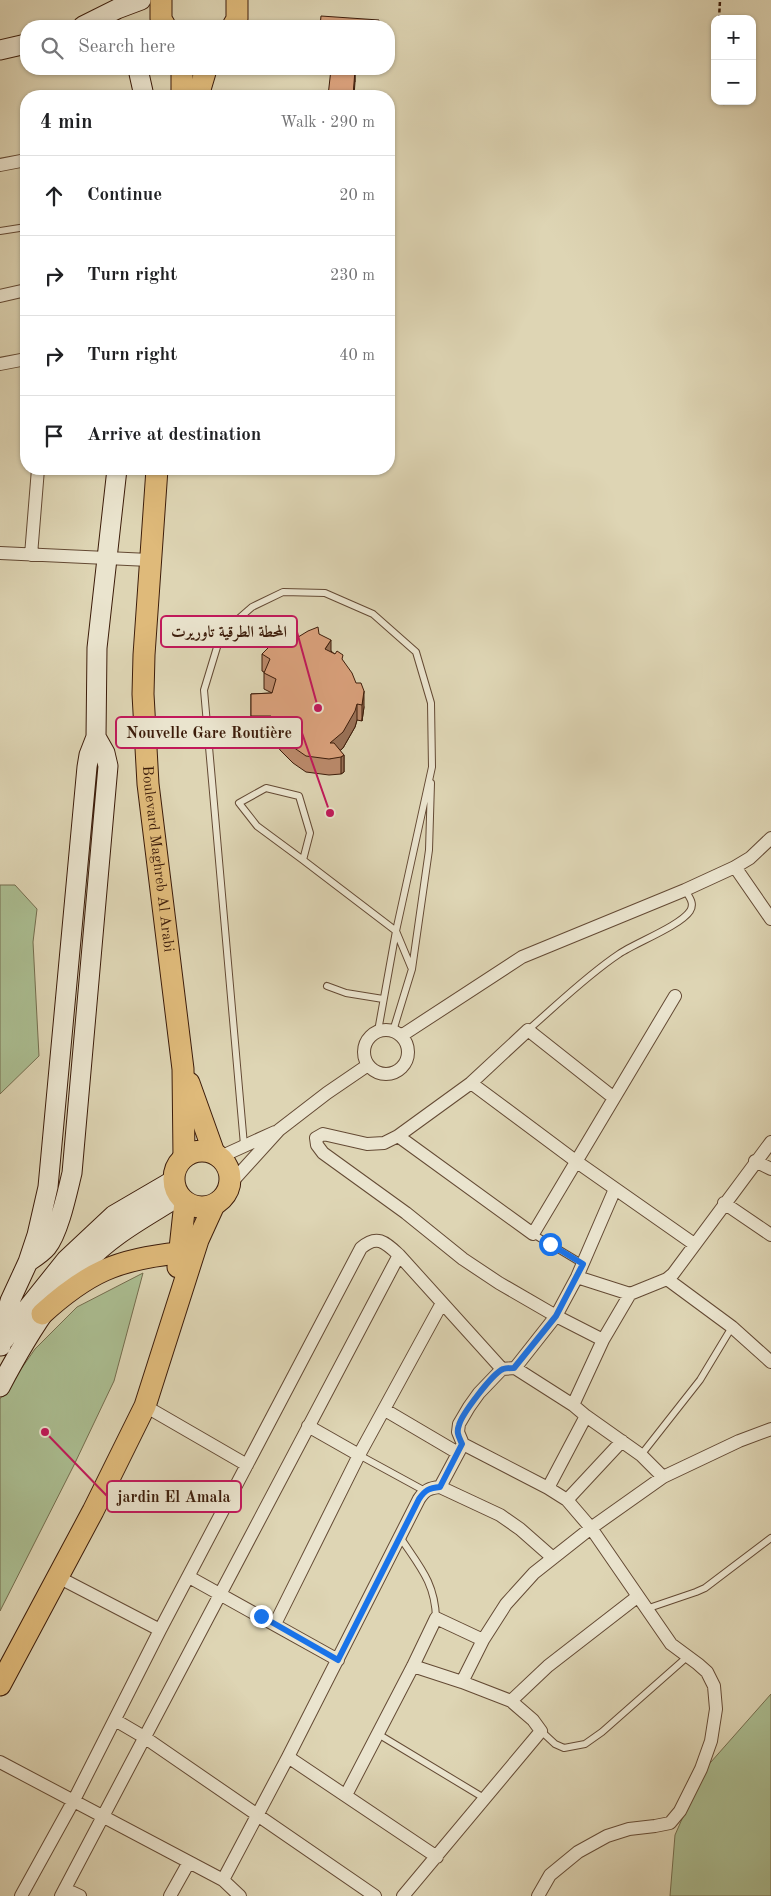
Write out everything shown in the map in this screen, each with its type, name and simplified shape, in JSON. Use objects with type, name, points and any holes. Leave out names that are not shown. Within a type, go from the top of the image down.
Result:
[{"type":"main road","points":[[161,0],[162,20]]},
{"type":"main road","points":[[236,20],[237,0]]},
{"type":"main road","points":[[182,75],[182,90]]},
{"type":"main road","points":[[200,90],[204,75]]},
{"type":"main road","name":"Boulevard Maghreb Al Arabi","points":[[156,475],[149,560],[143,684],[145,752],[183,1069],[184,1157]]},
{"type":"main road","name":"Boulevard Maghreb Al Arabi","points":[[183,1069],[217,1155]]},
{"type":"main road","points":[[0,1684],[93,1511],[145,1406],[172,1322],[198,1240],[214,1205],[225,1196],[230,1184],[230,1172],[224,1161],[217,1155],[204,1151],[194,1152],[184,1157],[175,1171],[179,1193],[179,1254],[172,1322]]},
{"type":"main road","points":[[179,1193],[199,1208],[214,1205]]},
{"type":"main road","points":[[42,1314],[64,1294],[90,1277],[111,1267],[148,1256],[179,1254]]},
{"type":"street","points":[[95,20],[141,0]]},
{"type":"street","points":[[0,50],[20,45]]},
{"type":"street","points":[[139,75],[143,90]]},
{"type":"street","points":[[0,165],[20,161]]},
{"type":"street","points":[[0,296],[20,291]]},
{"type":"street","points":[[0,364],[20,360]]},
{"type":"street","points":[[31,554],[38,475]]},
{"type":"street","points":[[0,1346],[10,1301],[28,1262],[37,1235],[48,1187],[88,755],[96,737],[97,648],[116,475]]},
{"type":"street","points":[[0,552],[149,560]]},
{"type":"street","points":[[397,1034],[407,1049],[405,1063],[400,1068],[387,1074],[380,1073],[368,1065],[364,1058],[366,1042],[371,1035],[378,1031],[397,1034],[522,957],[685,890],[750,858],[771,838]]},
{"type":"street","points":[[735,866],[771,919]]},
{"type":"street","points":[[398,1136],[533,1234],[675,996]]},
{"type":"street","points":[[603,1340],[556,1316],[499,1283],[464,1259],[406,1213],[323,1152],[317,1146],[316,1138],[323,1134],[367,1144],[384,1143],[398,1136],[471,1083],[528,1030],[614,1098]]},
{"type":"street","points":[[230,1184],[279,1130],[326,1092],[368,1065]]},
{"type":"street","points":[[471,1083],[577,1162],[694,1244]]},
{"type":"street","points":[[217,1155],[279,1130]]},
{"type":"street","points":[[573,1405],[603,1340],[630,1294],[668,1279],[771,1142]]},
{"type":"street","points":[[755,1161],[771,1169]]},
{"type":"street","points":[[440,1487],[460,1448],[459,1424],[479,1393],[508,1368],[556,1316],[577,1277],[615,1189]]},
{"type":"street","points":[[0,1346],[18,1320],[73,1253],[114,1214],[179,1193]]},
{"type":"street","points":[[0,1388],[18,1352],[42,1314],[76,1271],[117,1235],[179,1193]]},
{"type":"street","points":[[724,1203],[771,1235]]},
{"type":"street","points":[[21,1896],[74,1800],[160,1630],[361,1248],[369,1241],[380,1241],[387,1244],[442,1303],[508,1368],[573,1405],[641,1455],[663,1476]]},
{"type":"street","points":[[80,1896],[63,1892],[399,1255]]},
{"type":"street","points":[[577,1277],[630,1294]]},
{"type":"street","points":[[668,1279],[732,1327],[771,1362]]},
{"type":"street","points":[[275,1624],[359,1455],[442,1303]]},
{"type":"street","points":[[145,1406],[247,1465]]},
{"type":"street","points":[[385,1410],[460,1448],[548,1488],[566,1500],[591,1528],[670,1644],[707,1672],[714,1686],[716,1709],[711,1741],[680,1811],[670,1822],[629,1829],[607,1836],[578,1852],[550,1875],[538,1896]]},
{"type":"street","points":[[548,1488],[586,1416]]},
{"type":"street","points":[[308,1426],[359,1455]]},
{"type":"street","points":[[462,1682],[482,1640],[519,1588],[534,1573],[591,1528],[663,1476],[739,1441],[771,1430]]},
{"type":"street","points":[[566,1500],[622,1441]]},
{"type":"street","points":[[223,1880],[259,1815],[425,1491],[430,1488],[440,1487],[500,1515],[520,1529],[553,1558]]},
{"type":"street","points":[[58,1577],[160,1630]]},
{"type":"street","points":[[189,1577],[338,1660]]},
{"type":"street","points":[[511,1701],[548,1666],[637,1597]]},
{"type":"street","points":[[346,1795],[414,1666],[436,1618],[482,1640]]},
{"type":"street","points":[[402,1896],[437,1857],[541,1731],[511,1701],[414,1666]]},
{"type":"street","points":[[115,1720],[144,1737],[375,1896]]},
{"type":"street","points":[[288,1757],[437,1857]]},
{"type":"street","points":[[0,1762],[223,1880],[240,1896]]},
{"type":"street","points":[[170,1896],[189,1862]]},
{"type":"lane","points":[[0,231],[20,227]]},
{"type":"lane","points":[[244,1145],[204,690],[221,634],[252,606],[283,592],[326,593],[374,614],[416,652],[431,703],[432,767],[429,850],[412,969],[397,1034]]},
{"type":"lane","points":[[378,1031],[396,931],[432,767]]},
{"type":"lane","points":[[303,860],[310,833],[299,796],[266,788],[239,804],[257,826],[396,931],[412,969]]},
{"type":"lane","points":[[528,1030],[619,954],[668,927],[688,913],[692,908],[692,902],[685,890]]},
{"type":"lane","points":[[327,986],[346,993],[383,999]]},
{"type":"lane","points":[[533,1234],[583,1264]]},
{"type":"lane","points":[[641,1455],[700,1380],[732,1327]]},
{"type":"lane","points":[[359,1455],[425,1491]]},
{"type":"lane","points":[[400,1537],[430,1584],[436,1603],[436,1618]]},
{"type":"lane","points":[[646,1609],[705,1588],[771,1538]]},
{"type":"lane","points":[[541,1731],[555,1744],[564,1748],[574,1748],[585,1744],[602,1732],[687,1657]]},
{"type":"lane","points":[[378,1734],[484,1798]]},
{"type":"path","points":[[719,15],[720,0]]},
{"type":"green space","points":[[0,885],[15,885],[37,909],[33,942],[39,1056],[0,1094]]},
{"type":"green space","points":[[143,1273],[114,1381],[0,1611],[0,1399],[35,1349],[77,1307]]},
{"type":"green space","points":[[771,1694],[771,1896],[670,1896],[675,1835],[703,1771]]},
{"type":"building","points":[[321,16],[379,20],[321,20]]},
{"type":"building","points":[[330,75],[355,75],[353,90],[329,90]]},
{"type":"building","points":[[318,627],[319,634],[331,640],[325,649],[335,654],[337,651],[343,655],[342,659],[352,673],[356,683],[361,683],[364,691],[362,705],[357,704],[343,732],[330,743],[334,743],[344,755],[329,759],[306,756],[293,747],[280,734],[271,716],[251,716],[251,694],[272,693],[276,679],[264,673],[270,659],[262,654],[281,635],[290,642]]},
{"type":"place","name":"المحطة الطرقية تاوريرت","points":[[318,708]]},
{"type":"place","name":"Nouvelle Gare Routière","points":[[330,813]]},
{"type":"place","name":"jardin El Amala","points":[[45,1432]]},
{"type":"route","points":[[261,1616],[338,1660],[419,1499],[430,1488],[440,1487],[462,1444],[458,1437],[459,1424],[469,1407],[479,1393],[502,1369],[514,1368],[556,1316],[577,1277],[583,1264],[550,1244]]}]
